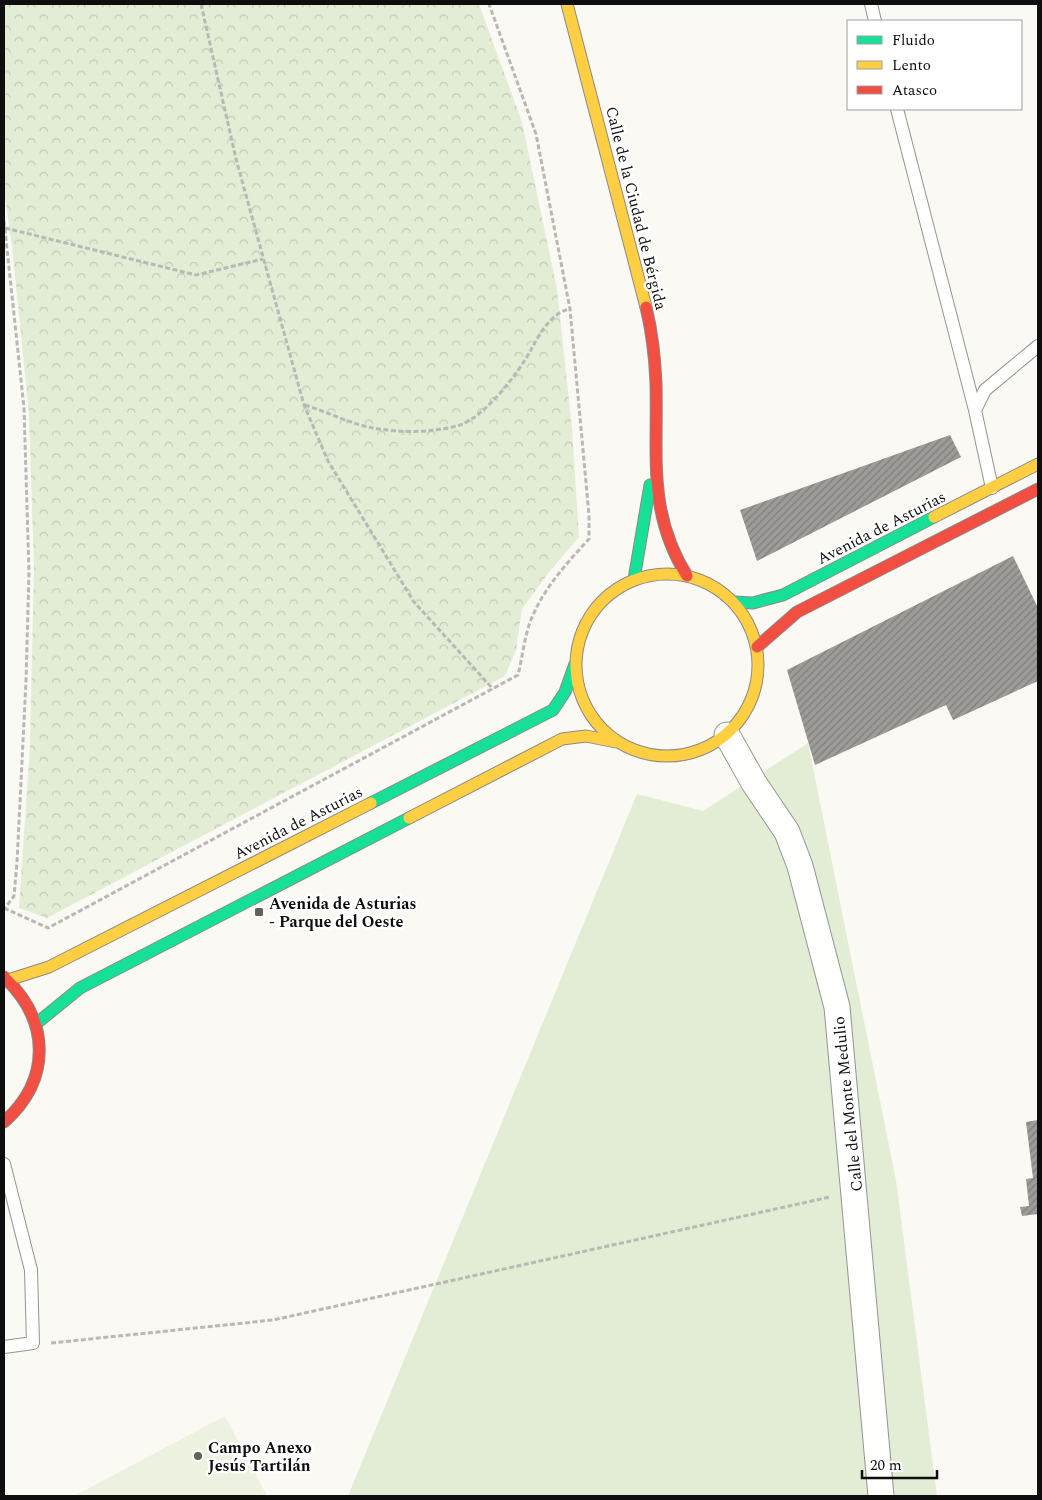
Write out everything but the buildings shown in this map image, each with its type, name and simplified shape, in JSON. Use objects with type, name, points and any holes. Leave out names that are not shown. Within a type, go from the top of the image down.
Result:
[{"type":"main road","name":"Calle de la Ciudad de Bérgida","points":[[567,4],[644,292],[656,380],[657,492],[667,540],[674,559],[687,576]]},
{"type":"main road","name":"Calle de la Ciudad de Bérgida","points":[[634,579],[656,454]]},
{"type":"main road","name":"Avenida de Asturias","points":[[734,602],[753,603],[783,595],[1038,464]]},
{"type":"main road","points":[[757,648],[797,612],[1038,490]]},
{"type":"main road","points":[[37,1023],[80,988],[562,739],[586,736],[616,742],[643,754],[672,757],[701,751],[727,736],[747,710],[758,680],[757,648],[748,623],[734,602],[712,585],[687,576],[660,574],[634,579],[614,590],[598,604],[590,616],[578,642],[575,664],[578,686],[586,708],[599,727],[616,742]]},
{"type":"main road","name":"Avenida de Asturias","points":[[6,978],[49,967],[553,710],[565,692],[575,664]]},
{"type":"main road","points":[[4,1122],[26,1097],[37,1073],[40,1046],[37,1023],[24,998],[6,978]]},
{"type":"street","name":"Calle del Monte Medulio","points":[[727,736],[754,783],[788,832],[800,866],[837,1007],[881,1496]]},
{"type":"lane","points":[[871,4],[875,20]]},
{"type":"lane","points":[[897,110],[974,410],[992,488]]},
{"type":"lane","points":[[974,410],[985,390],[1038,346]]},
{"type":"lane","points":[[4,1164],[31,1270],[33,1343],[4,1347]]},
{"type":"path","points":[[201,4],[236,159],[304,405],[328,461],[414,602],[493,689]]},
{"type":"path","points":[[4,222],[24,408],[29,572],[26,681],[17,862],[14,896],[4,908],[48,928],[518,675],[529,625],[544,593],[589,539],[589,515],[570,309],[536,134],[489,4]]},
{"type":"path","points":[[5,228],[196,275],[263,259]]},
{"type":"path","points":[[304,405],[373,428],[422,431],[462,424],[493,402],[523,366],[540,333],[560,311],[570,309]]},
{"type":"path","points":[[33,1343],[56,1343],[274,1320],[855,1193]]},
{"type":"green space","points":[[4,4],[479,4],[522,122],[557,289],[572,428],[579,537],[550,571],[522,609],[516,650],[505,676],[47,918],[19,908],[30,746],[34,569],[29,414],[12,246],[4,191]]},
{"type":"green space","points":[[808,743],[896,1180],[937,1496],[348,1496],[637,794],[703,811]]},
{"type":"green space","name":"Campo Anexo Jesús Tartilán","points":[[225,1416],[267,1496],[74,1496]]},
{"type":"traffic: fast","points":[[634,579],[650,485]]},
{"type":"traffic: fast","points":[[734,602],[753,603],[783,595],[934,517]]},
{"type":"traffic: fast","points":[[371,803],[553,710],[565,692],[575,664]]},
{"type":"traffic: fast","points":[[37,1023],[80,988],[409,818]]},
{"type":"traffic: slow","points":[[567,4],[646,307]]},
{"type":"traffic: slow","points":[[934,517],[1038,464]]},
{"type":"traffic: slow","points":[[658,574],[676,574],[702,581],[718,589],[732,600],[743,614],[751,630],[758,656],[758,665],[758,674],[751,700],[743,716],[732,730],[718,741],[702,749],[676,756],[658,756],[632,749],[616,741],[596,723],[580,691],[576,674],[576,656],[583,630],[591,614],[609,594],[641,578],[658,574]]},
{"type":"traffic: slow","points":[[409,818],[562,739],[586,736],[616,742]]},
{"type":"traffic: slow","points":[[8,980],[49,967],[371,803]]},
{"type":"traffic: jam","points":[[646,307],[652,335],[655,364],[656,459],[660,506],[674,552],[687,576]]},
{"type":"traffic: jam","points":[[757,647],[797,612],[1038,489]]},
{"type":"traffic: jam","points":[[4,977],[19,994],[30,1012],[37,1030],[39,1050],[37,1069],[31,1087],[20,1105],[4,1122]]},
{"type":"place","name":"Avenida de Asturias - Parque del Oeste","points":[[259,912]]},
{"type":"place","name":"Campo Anexo Jesús Tartilán","points":[[198,1456]]}]
